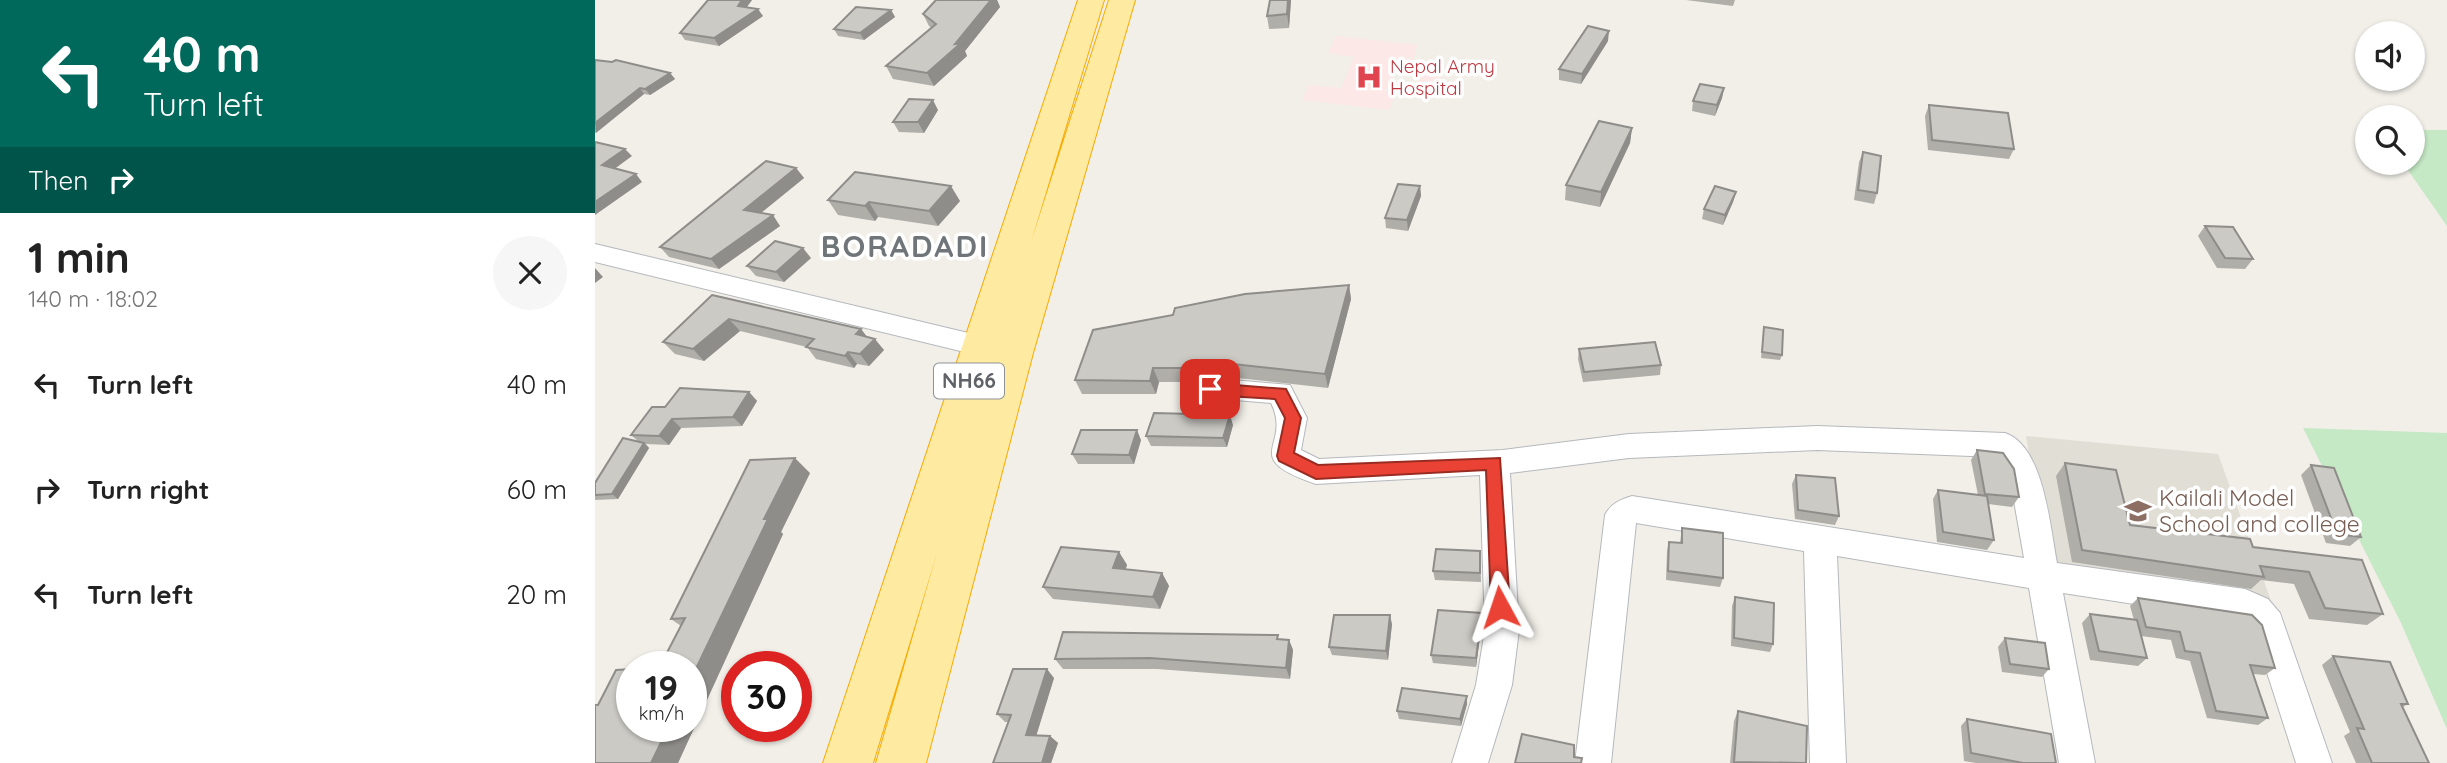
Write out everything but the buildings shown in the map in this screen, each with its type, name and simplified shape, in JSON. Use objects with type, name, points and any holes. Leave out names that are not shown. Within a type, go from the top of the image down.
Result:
[{"type":"highway","name":"NH66","points":[[848,763],[1091,0]]},
{"type":"highway","name":"NH66","points":[[901,763],[1014,353],[1122,0]]},
{"type":"street","points":[[595,253],[981,346]]},
{"type":"street","points":[[1210,389],[1280,393],[1293,418],[1285,456],[1316,472],[1494,463],[1629,446],[1817,438],[2005,445],[2025,477],[2077,763]]},
{"type":"street","points":[[1470,763],[1494,685],[1502,630],[1494,463]]},
{"type":"street","points":[[1593,763],[1621,515],[1632,509],[2042,575],[2245,604],[2256,610],[2268,624],[2314,763]]},
{"type":"street","points":[[1820,538],[1828,763]]},
{"type":"shaded area","name":"Nepal Army Hospital","points":[[1336,36],[1417,45],[1413,61],[1439,63],[1444,67],[1435,96],[1413,94],[1421,69],[1397,66],[1385,91],[1396,94],[1389,110],[1302,100],[1309,85],[1341,88],[1354,57],[1328,53]]},
{"type":"shaded area","name":"Kailali Model School and college","points":[[2026,436],[2218,454],[2273,606],[2048,569]]},
{"type":"green space","points":[[2425,130],[2447,130],[2447,226],[2411,175],[2425,175]]},
{"type":"green space","points":[[2303,428],[2447,433],[2447,729],[2401,623]]},
{"type":"place","name":"Nepal Army Hospital","points":[[1369,77]]},
{"type":"place","name":"Kailali Model School and college","points":[[2138,511]]},
{"type":"district","name":"BORADADI","points":[[905,247]]},
{"type":"route","points":[[1210,389],[1280,393],[1293,418],[1290,444],[1285,456],[1316,472],[1494,463],[1500,607]]}]
